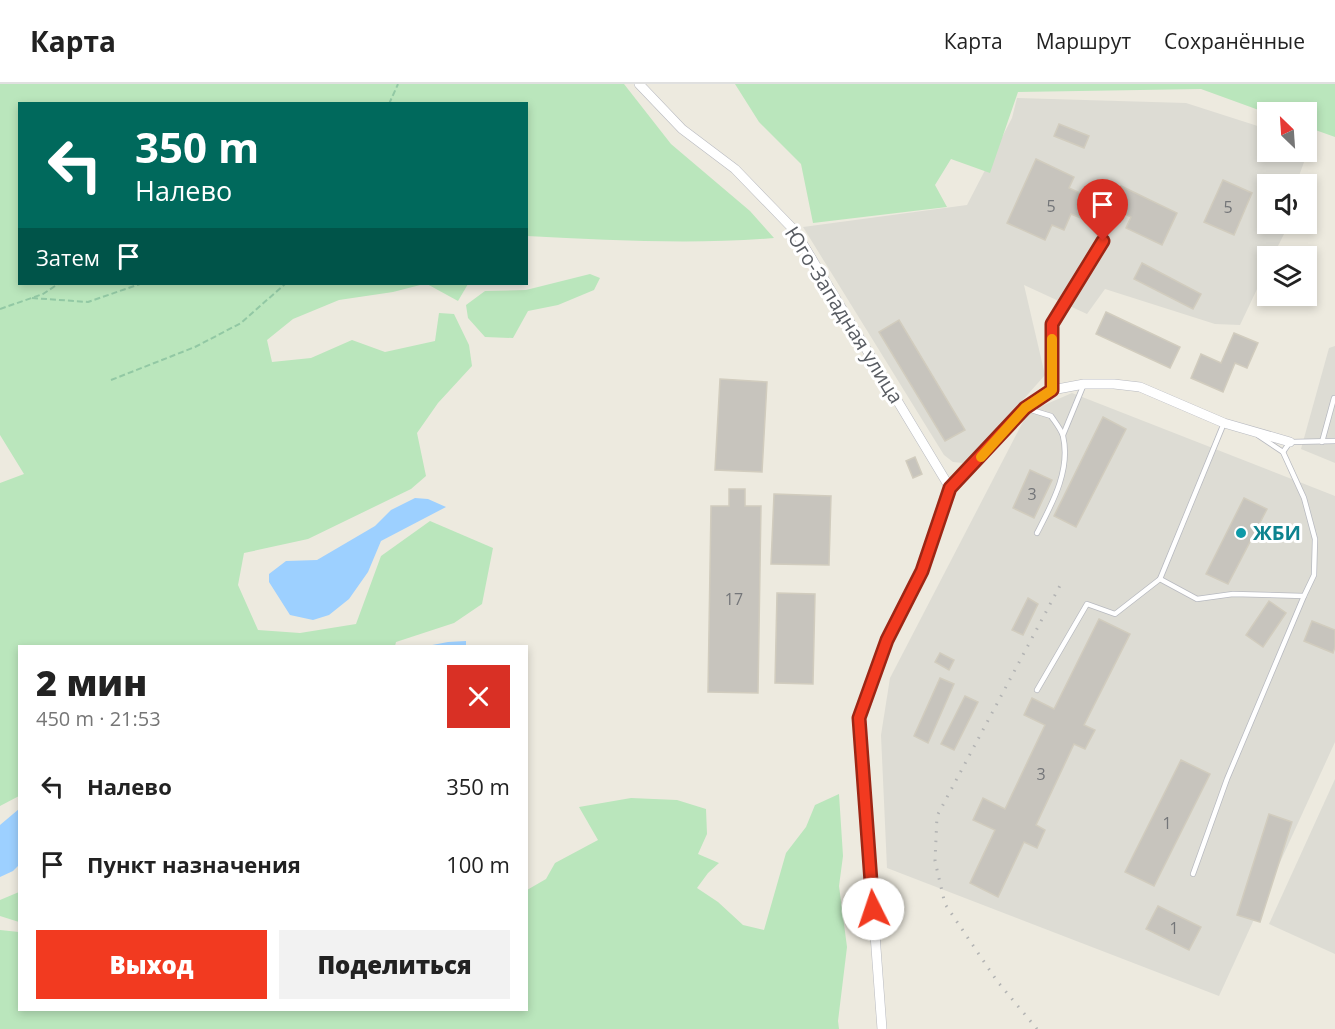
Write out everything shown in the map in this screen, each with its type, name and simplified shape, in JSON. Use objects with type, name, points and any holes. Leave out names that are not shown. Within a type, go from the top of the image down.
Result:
[{"type":"street","name":"Юго-Западная улица","points":[[639,84],[682,129],[735,170],[795,231],[950,488]]},
{"type":"street","points":[[882,1029],[859,718],[887,640],[922,571],[950,488],[1025,408],[1052,390],[1084,384],[1140,387],[1224,423],[1290,442]]},
{"type":"lane","points":[[1052,390],[1052,324],[1103,241]]},
{"type":"lane","points":[[1037,533],[1053,501],[1064,469],[1063,435],[1084,384]]},
{"type":"lane","points":[[1322,442],[1334,398]]},
{"type":"lane","points":[[1025,408],[1051,416],[1063,435]]},
{"type":"lane","points":[[1037,690],[1087,604],[1115,614],[1160,579],[1224,423]]},
{"type":"lane","points":[[1193,874],[1227,779],[1314,575],[1315,538],[1304,498],[1283,452],[1253,432]]},
{"type":"lane","points":[[1283,452],[1290,442],[1335,441]]},
{"type":"lane","points":[[1160,579],[1197,599],[1233,594],[1304,596]]},
{"type":"path","points":[[390,102],[398,84]]},
{"type":"path","points":[[0,309],[43,294],[56,285]]},
{"type":"path","points":[[32,298],[88,302],[137,285]]},
{"type":"path","points":[[111,380],[195,347],[241,323],[284,285]]},
{"type":"shaded area","points":[[1017,98],[1186,103],[1257,126],[1257,162],[1304,162],[1300,174],[1257,174],[1257,234],[1284,234],[1278,246],[1257,246],[1257,289],[1240,325],[1215,324],[1105,289],[1087,314],[1024,285],[1045,375],[973,456],[963,463],[953,462],[944,455],[803,227],[967,205],[1012,118]]},
{"type":"shaded area","points":[[1335,346],[1335,463],[1301,449],[1329,348]]},
{"type":"shaded area","points":[[1072,393],[1335,496],[1335,742],[1219,996],[887,868],[881,735],[890,678],[1028,412]]},
{"type":"shaded area","points":[[1335,779],[1335,954],[1269,924]]},
{"type":"green space","points":[[0,84],[624,84],[671,144],[750,211],[774,238],[681,241],[528,236],[528,102],[18,102],[18,285],[420,285],[393,292],[339,300],[293,319],[267,340],[272,362],[311,358],[352,340],[385,352],[435,341],[439,313],[454,314],[469,345],[472,366],[438,403],[417,433],[426,476],[411,489],[308,539],[244,553],[238,585],[258,630],[300,633],[356,624],[381,556],[430,521],[493,548],[482,604],[454,623],[396,642],[395,645],[18,645],[18,797],[0,806],[0,483],[24,474],[0,435]]},
{"type":"green space","points":[[735,84],[1335,84],[1335,137],[1317,131],[1317,102],[1257,102],[1257,109],[1201,89],[1018,92],[990,173],[951,159],[935,185],[947,207],[813,223],[801,164],[759,122]]},
{"type":"green space","points":[[590,274],[600,278],[594,290],[558,305],[528,311],[513,338],[485,337],[468,318],[466,305],[485,291],[526,290]]},
{"type":"green space","points":[[429,285],[467,285],[458,301]]},
{"type":"green space","points":[[839,794],[843,856],[839,886],[847,947],[839,1029],[0,1029],[0,930],[18,932],[18,1011],[528,1011],[528,889],[546,879],[555,863],[598,840],[579,807],[631,798],[677,800],[706,809],[707,834],[698,854],[719,863],[697,888],[718,902],[743,925],[764,930],[786,853],[806,827],[815,805]]},
{"type":"green space","points":[[18,892],[18,922],[0,916],[0,900]]},
{"type":"water","points":[[415,498],[428,499],[446,507],[381,541],[368,572],[349,599],[329,615],[313,620],[290,615],[269,582],[269,574],[286,561],[317,560],[375,526],[391,510]]},
{"type":"water","points":[[466,641],[466,645],[432,645]]},
{"type":"water","points":[[18,810],[18,866],[0,877],[0,825]]},
{"type":"building","points":[[1059,124],[1089,136],[1084,148],[1054,136]]},
{"type":"building","points":[[1036,159],[1074,177],[1069,188],[1091,198],[1081,218],[1071,214],[1064,230],[1052,225],[1045,240],[1007,223]]},
{"type":"building","points":[[1223,180],[1252,193],[1234,235],[1204,222]]},
{"type":"building","points":[[1121,186],[1177,213],[1162,245],[1126,228],[1131,217],[1111,207]]},
{"type":"building","points":[[1142,263],[1201,294],[1193,309],[1134,279]]},
{"type":"building","points":[[1106,312],[1180,347],[1170,368],[1096,334]]},
{"type":"building","points":[[899,320],[965,430],[945,441],[879,332]]},
{"type":"building","points":[[1234,333],[1258,343],[1247,368],[1235,363],[1223,392],[1191,378],[1201,354],[1221,363]]},
{"type":"building","points":[[720,379],[767,382],[762,472],[715,470]]},
{"type":"building","points":[[1103,417],[1126,429],[1076,527],[1054,516]]},
{"type":"building","points":[[915,457],[922,474],[913,478],[906,461]]},
{"type":"building","points":[[1030,470],[1052,480],[1034,518],[1013,508]]},
{"type":"building","points":[[729,489],[745,489],[745,506],[761,506],[758,693],[708,692],[711,506],[729,506]]},
{"type":"building","points":[[774,494],[831,496],[829,565],[771,564]]},
{"type":"building","name":"ЖБИ","points":[[1244,498],[1267,509],[1228,584],[1206,574]]},
{"type":"building","points":[[777,593],[815,594],[813,684],[775,683]]},
{"type":"building","points":[[1028,598],[1038,604],[1023,635],[1012,630]]},
{"type":"building","points":[[1269,601],[1286,613],[1263,647],[1246,635]]},
{"type":"building","points":[[1099,619],[1130,634],[1084,725],[1095,730],[1085,749],[1074,744],[1036,825],[1045,830],[1037,848],[1024,842],[998,897],[970,883],[995,830],[973,820],[983,798],[1005,809],[1045,725],[1024,715],[1032,698],[1054,709]]},
{"type":"building","points":[[1312,621],[1335,630],[1333,653],[1304,641]]},
{"type":"building","points":[[940,653],[954,660],[949,670],[935,662]]},
{"type":"building","points":[[940,678],[954,684],[928,743],[914,736]]},
{"type":"building","points":[[965,696],[978,702],[954,750],[941,744]]},
{"type":"building","points":[[1181,760],[1210,774],[1154,886],[1125,872]]},
{"type":"building","points":[[1269,814],[1292,822],[1260,922],[1237,915]]},
{"type":"building","points":[[1158,906],[1201,927],[1189,950],[1146,929]]},
{"type":"railway","points":[[1037,1029],[997,981],[945,904],[935,861],[937,816],[1063,580]]},
{"type":"slow traffic","points":[[981,457],[1025,408],[1052,390],[1052,339]]},
{"type":"place","name":"ЖБИ","points":[[1241,533]]},
{"type":"route","points":[[873,909],[859,718],[887,640],[922,571],[950,488],[1025,408],[1052,390],[1052,324],[1103,241]]}]
